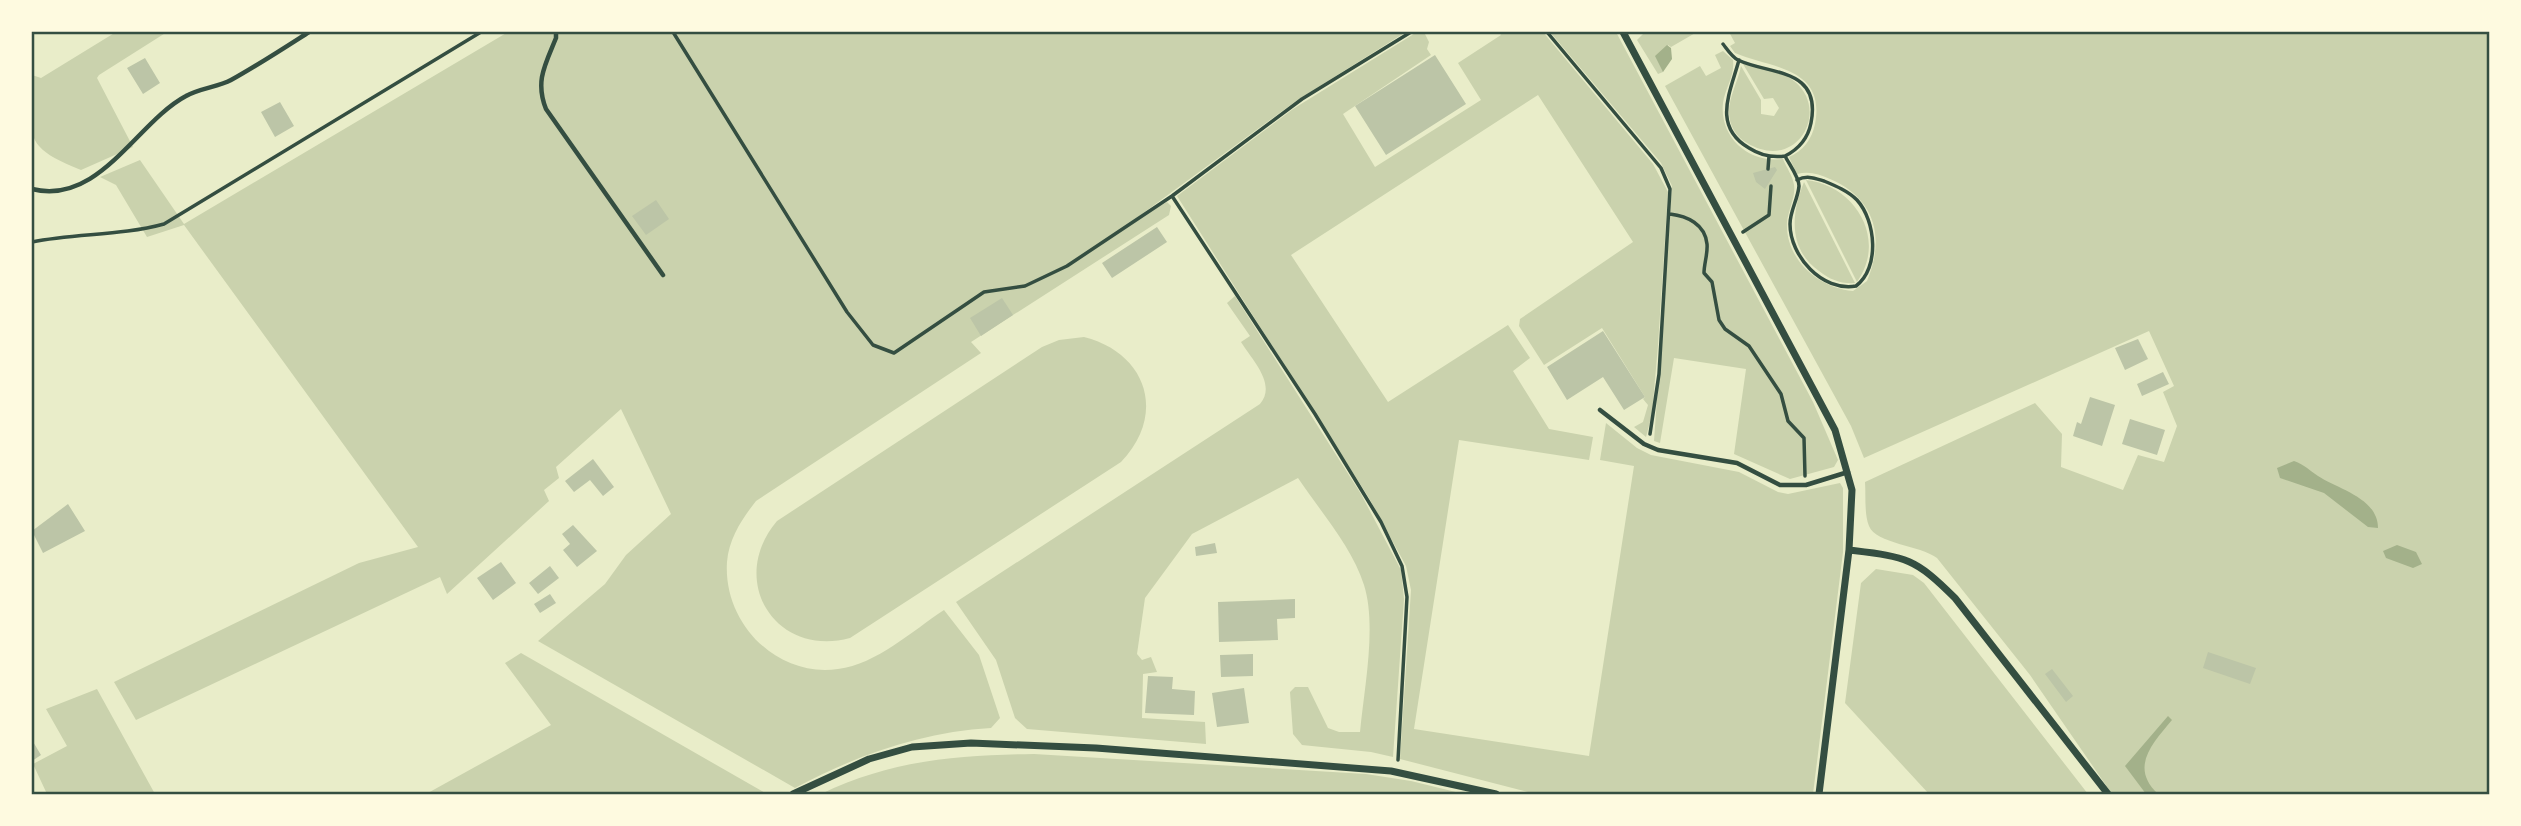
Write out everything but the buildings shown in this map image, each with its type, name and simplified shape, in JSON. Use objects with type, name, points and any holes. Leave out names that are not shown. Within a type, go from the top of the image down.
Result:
[{"type":"street","points":[[1623,32],[1824,408],[1849,472],[1852,513],[1849,550],[1819,794]]},
{"type":"street","points":[[1849,550],[1916,562],[1933,576],[1955,598],[2108,794]]},
{"type":"street","points":[[793,794],[869,759],[912,747],[971,743],[1096,748],[1397,772],[1496,794]]},
{"type":"lane","points":[[32,189],[61,191],[91,176],[120,157],[169,108],[185,96],[229,82],[309,32]]},
{"type":"lane","points":[[556,32],[540,77],[540,92],[546,109],[663,275]]},
{"type":"lane","points":[[1600,410],[1649,447],[1738,463],[1780,485],[1807,485],[1849,472]]},
{"type":"path","points":[[32,242],[61,236],[139,231],[164,224],[481,32]]},
{"type":"path","points":[[673,32],[847,312],[873,345],[894,353],[984,292],[1025,286],[1067,266],[1172,196],[1302,99],[1410,32]]},
{"type":"path","points":[[1546,32],[1661,168],[1670,189],[1659,374],[1649,447]]},
{"type":"path","points":[[1723,44],[1739,60],[1791,75],[1807,91],[1812,108],[1810,127],[1802,143],[1785,156],[1769,156],[1740,142],[1727,122],[1727,97],[1739,60]]},
{"type":"path","points":[[1768,169],[1769,156]]},
{"type":"path","points":[[1785,156],[1797,180],[1790,224],[1800,256],[1828,282],[1846,287],[1856,286],[1867,272],[1872,254],[1867,215],[1859,202],[1844,190],[1816,178],[1804,177],[1797,180]]},
{"type":"path","points":[[1733,237],[1769,215],[1771,186]]},
{"type":"path","points":[[1172,196],[1315,414],[1381,522],[1402,566],[1407,597],[1397,772]]},
{"type":"path","points":[[1670,214],[1689,217],[1701,229],[1707,244],[1704,273],[1712,282],[1719,320],[1725,329],[1749,346],[1781,394],[1788,421],[1804,438],[1802,465],[1807,485]]},
{"type":"shaded area","points":[[116,32],[167,32],[97,78],[133,147],[81,170],[47,153],[33,136],[32,75],[41,78]]},
{"type":"shaded area","points":[[508,32],[1406,32],[1296,101],[1131,222],[1167,202],[1171,206],[1169,215],[971,342],[981,353],[756,501],[741,522],[728,553],[728,584],[734,606],[744,625],[758,642],[794,665],[838,669],[867,661],[880,654],[944,610],[979,655],[1000,718],[991,728],[940,734],[890,747],[842,765],[795,788],[538,641],[605,584],[626,555],[671,514],[621,409],[556,467],[559,478],[544,490],[549,501],[447,594],[440,577],[136,720],[114,682],[359,563],[418,547],[184,225],[147,237],[116,185],[100,177],[140,160],[184,224]]},
{"type":"shaded area","points":[[1417,32],[1424,32],[1431,55],[1343,114],[1375,167],[1481,100],[1458,63],[1501,35],[1499,32],[1543,32],[1653,164],[1668,192],[1652,414],[1646,437],[1634,427],[1643,422],[1648,405],[1643,399],[1645,397],[1602,328],[1544,365],[1519,326],[1520,319],[1633,242],[1538,95],[1291,255],[1388,402],[1508,325],[1530,358],[1513,371],[1549,429],[1593,437],[1589,460],[1459,440],[1414,729],[1589,756],[1634,466],[1600,460],[1606,423],[1637,448],[1651,455],[1739,472],[1778,492],[1788,494],[1840,483],[1843,488],[1843,552],[1813,794],[1536,794],[1400,759],[1411,590],[1406,566],[1369,498],[1177,196],[1293,109]]},
{"type":"shaded area","points":[[1550,32],[1616,32],[1813,402],[1838,460],[1834,467],[1790,479],[1734,454],[1746,369],[1674,358],[1660,443],[1654,441],[1672,186],[1661,163]]},
{"type":"shaded area","points":[[1645,32],[1697,32],[1671,47],[1668,45],[1663,72],[1658,74],[1637,40]]},
{"type":"shaded area","points":[[1729,32],[2489,32],[2489,794],[2112,794],[2030,675],[1937,558],[1889,541],[1873,532],[1866,516],[1865,482],[2035,403],[2062,434],[2061,467],[2123,490],[2138,455],[2164,462],[2177,426],[2163,392],[2174,386],[2149,331],[1864,458],[1851,426],[1665,86],[1700,66],[1706,76],[1721,68],[1715,55],[1723,51],[1733,60],[1733,71],[1723,103],[1726,127],[1739,146],[1748,153],[1783,159],[1794,189],[1787,222],[1788,235],[1798,259],[1816,278],[1840,289],[1853,291],[1867,281],[1875,249],[1872,220],[1857,197],[1845,187],[1818,174],[1797,174],[1789,157],[1803,148],[1814,129],[1816,105],[1812,91],[1804,80],[1792,73],[1735,53],[1730,46],[1735,43]]},
{"type":"shaded area","points":[[1667,45],[1671,48],[1672,59],[1663,72],[1655,56]]},
{"type":"shaded area","points":[[1743,64],[1783,75],[1794,81],[1805,93],[1809,121],[1794,144],[1781,150],[1765,150],[1747,143],[1734,130],[1729,117],[1729,106],[1741,66],[1761,100],[1761,114],[1774,116],[1779,108],[1773,98],[1764,99]]},
{"type":"shaded area","points":[[1806,180],[1839,192],[1861,216],[1869,248],[1866,265],[1857,282]]},
{"type":"shaded area","points":[[1804,182],[1855,283],[1827,277],[1809,262],[1802,252],[1797,242],[1795,218]]},
{"type":"shaded area","points":[[1235,296],[1361,494],[1401,570],[1404,599],[1393,757],[1302,745],[1293,734],[1290,692],[1295,687],[1308,687],[1328,728],[1339,732],[1360,732],[1370,638],[1368,601],[1359,571],[1344,543],[1298,478],[1192,534],[1145,598],[1137,654],[1142,660],[1151,657],[1157,672],[1143,674],[1142,718],[1205,722],[1206,744],[1027,729],[1015,718],[996,660],[956,602],[1260,404],[1266,388],[1261,372],[1241,342],[1250,336],[1227,303]]},
{"type":"shaded area","points":[[1084,337],[1106,345],[1123,357],[1136,371],[1143,388],[1146,406],[1143,424],[1135,444],[1121,462],[850,638],[823,641],[800,636],[781,625],[767,609],[758,589],[757,567],[763,544],[777,521],[1042,347],[1059,340]]},
{"type":"shaded area","points":[[2294,461],[2364,502],[2376,518],[2378,528],[2368,527],[2324,493],[2280,478],[2277,468]]},
{"type":"shaded area","points":[[2397,545],[2416,552],[2422,564],[2413,568],[2386,558],[2383,551]]},
{"type":"shaded area","points":[[1876,569],[1913,575],[1924,583],[2088,794],[1929,794],[1845,703],[1861,583]]},
{"type":"shaded area","points":[[521,653],[767,794],[426,794],[551,725],[505,663]]},
{"type":"shaded area","points":[[97,689],[155,794],[47,794],[33,764],[67,746],[46,709]]},
{"type":"shaded area","points":[[2168,716],[2172,720],[2152,746],[2145,765],[2149,784],[2158,794],[2146,794],[2125,766]]},
{"type":"shaded area","points":[[1034,754],[1366,774],[1411,781],[1464,794],[821,794],[873,774],[925,762],[978,756]]}]
